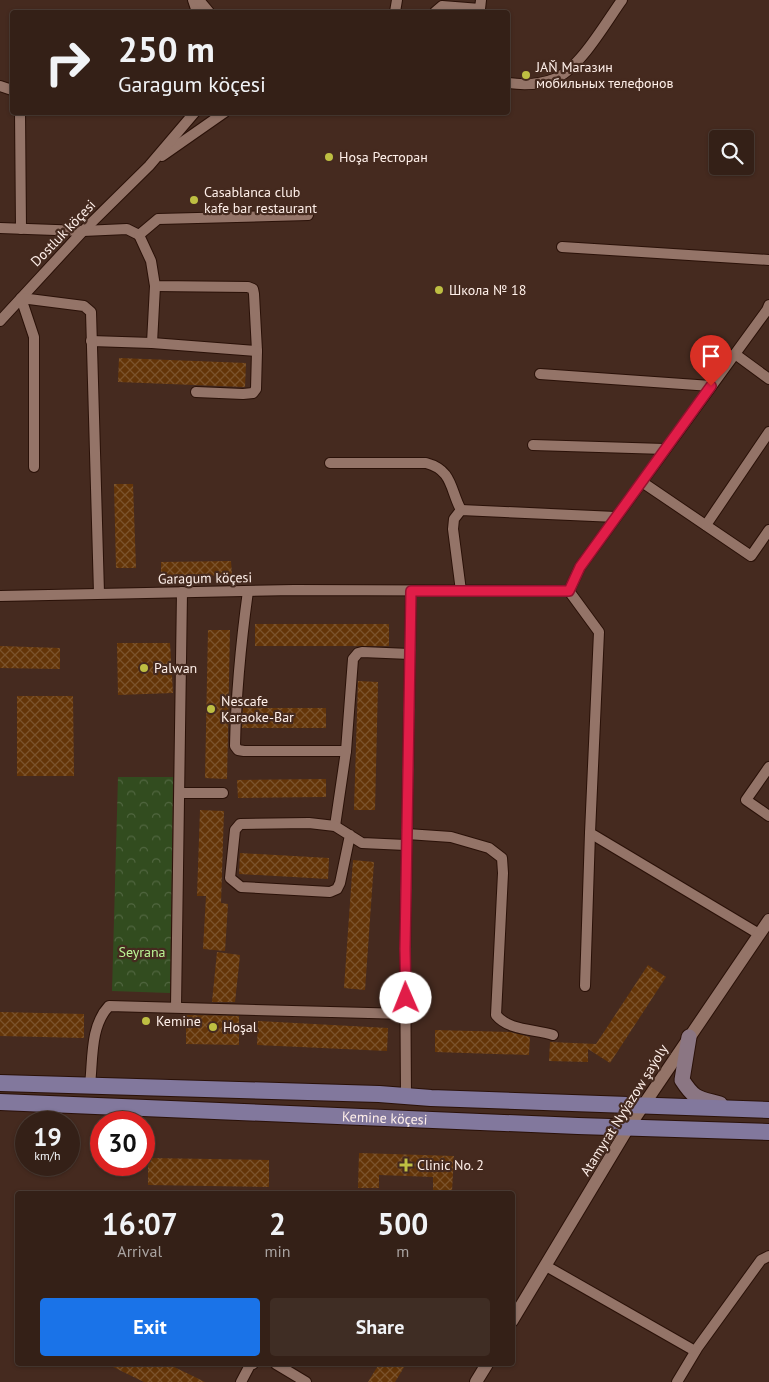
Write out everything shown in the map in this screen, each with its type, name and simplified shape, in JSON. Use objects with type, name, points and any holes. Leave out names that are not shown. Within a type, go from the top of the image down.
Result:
[{"type":"main road","points":[[689,1037],[682,1080],[691,1094],[702,1100],[739,1109]]},
{"type":"main road","name":"Kemine köçesi","points":[[0,1083],[133,1086],[769,1110]]},
{"type":"main road","points":[[133,1086],[134,1108]]},
{"type":"main road","points":[[405,1119],[406,1096]]},
{"type":"main road","name":"Kemine köçesi","points":[[0,1102],[769,1132]]},
{"type":"street","points":[[199,0],[207,10]]},
{"type":"street","points":[[437,10],[442,6],[480,9],[481,0]]},
{"type":"street","points":[[510,83],[537,84],[555,79],[572,68],[622,0]]},
{"type":"street","points":[[20,115],[21,229]]},
{"type":"street","points":[[149,166],[221,115]]},
{"type":"street","points":[[149,166],[188,117]]},
{"type":"street","name":"Dostluk köçesi","points":[[0,322],[82,231],[149,166]]},
{"type":"street","points":[[139,236],[158,218],[308,214]]},
{"type":"street","points":[[0,228],[82,231],[128,229],[139,236],[151,261],[156,286],[152,343]]},
{"type":"street","points":[[562,246],[769,260]]},
{"type":"street","points":[[156,286],[248,287],[253,289],[256,306],[256,389],[252,393],[242,394],[196,392]]},
{"type":"street","points":[[34,467],[34,337],[21,298],[84,306],[91,312],[99,593]]},
{"type":"street","points":[[585,986],[599,632],[569,591],[580,567],[768,309]]},
{"type":"street","points":[[91,341],[152,343],[257,351]]},
{"type":"street","points":[[735,354],[769,379]]},
{"type":"street","points":[[540,374],[711,386]]},
{"type":"street","points":[[706,525],[765,446],[769,432]]},
{"type":"street","points":[[533,445],[665,449]]},
{"type":"street","points":[[330,463],[426,463],[435,465],[447,474],[454,498],[460,510]]},
{"type":"street","points":[[642,482],[752,556],[769,530]]},
{"type":"street","points":[[460,510],[616,517]]},
{"type":"street","points":[[460,510],[454,519],[454,529],[461,591]]},
{"type":"street","points":[[248,591],[237,695],[235,746],[238,750],[346,751]]},
{"type":"street","name":"Garagum köçesi","points":[[0,596],[248,591],[569,591]]},
{"type":"street","points":[[406,1096],[406,845],[411,591]]},
{"type":"street","points":[[176,1007],[182,592]]},
{"type":"street","points":[[335,826],[346,751],[351,672],[355,655],[371,652],[410,654]]},
{"type":"street","points":[[769,767],[746,800],[769,816]]},
{"type":"street","points":[[180,793],[223,793]]},
{"type":"street","points":[[350,835],[340,883],[337,889],[330,892],[241,887],[230,878],[235,830],[240,824],[308,822],[335,826],[362,842],[406,845]]},
{"type":"street","points":[[590,833],[759,934]]},
{"type":"street","points":[[407,834],[451,837],[489,848],[502,858],[504,873],[496,1016],[508,1026],[553,1035]]},
{"type":"street","name":"Atamyrat Nyýazow şaýoly","points":[[515,1316],[642,1106],[769,920]]},
{"type":"street","points":[[90,1085],[96,1024],[102,1013],[109,1006],[406,1014]]},
{"type":"street","points":[[677,1382],[695,1351],[761,1260],[769,1256]]},
{"type":"street","points":[[546,1266],[695,1351]]},
{"type":"street","points":[[241,1382],[249,1366]]},
{"type":"street","points":[[279,1366],[306,1382]]},
{"type":"street","points":[[476,1382],[486,1366]]},
{"type":"green space","name":"Seyrana","points":[[118,777],[173,777],[170,993],[112,991]]},
{"type":"building","points":[[119,358],[246,363],[245,387],[118,382]]},
{"type":"building","points":[[114,484],[133,484],[136,568],[116,568]]},
{"type":"building","points":[[231,561],[232,575],[161,577],[161,562]]},
{"type":"building","points":[[255,624],[389,624],[389,646],[255,646]]},
{"type":"building","points":[[208,630],[230,630],[227,779],[205,778]]},
{"type":"building","name":"Palwan","points":[[117,643],[170,643],[173,693],[118,695]]},
{"type":"building","points":[[0,646],[60,648],[60,669],[0,668]]},
{"type":"building","points":[[358,681],[378,682],[375,810],[354,810]]},
{"type":"building","points":[[17,696],[73,696],[74,776],[17,776]]},
{"type":"building","points":[[243,708],[326,708],[326,728],[242,728]]},
{"type":"building","points":[[326,779],[326,797],[238,798],[237,780]]},
{"type":"building","points":[[200,810],[224,811],[221,903],[228,904],[225,951],[203,949],[206,896],[197,896]]},
{"type":"building","points":[[240,853],[329,858],[328,879],[239,874]]},
{"type":"building","points":[[353,860],[374,862],[365,990],[344,988]]},
{"type":"building","points":[[217,952],[240,955],[235,1002],[212,1002]]},
{"type":"building","points":[[648,965],[666,977],[610,1063],[588,1049],[588,1062],[549,1061],[550,1042],[596,1044]]},
{"type":"building","points":[[0,1012],[84,1014],[84,1038],[0,1036]]},
{"type":"building","name":"Hoşal","points":[[186,1015],[239,1016],[239,1045],[186,1044]]},
{"type":"building","points":[[258,1021],[388,1028],[387,1051],[257,1045]]},
{"type":"building","points":[[435,1030],[510,1032],[530,1037],[529,1055],[435,1052]]},
{"type":"building","name":"Clinic No. 2","points":[[359,1153],[454,1156],[452,1191],[433,1191],[433,1177],[379,1175],[379,1188],[358,1188]]},
{"type":"building","points":[[155,1158],[269,1160],[269,1187],[148,1185],[148,1176],[155,1176]]},
{"type":"building","points":[[111,1366],[172,1366],[205,1382],[144,1382]]},
{"type":"building","points":[[378,1366],[405,1366],[395,1382],[368,1382]]},
{"type":"place","name":"JAŇ Магазин мобильных телефонов","points":[[526,75]]},
{"type":"place","name":"Hoşa Ресторан","points":[[329,157]]},
{"type":"place","name":"Casablanca club kafe bar restaurant","points":[[194,200]]},
{"type":"place","name":"Школа № 18","points":[[439,290]]},
{"type":"place","name":"Palwan","points":[[144,668]]},
{"type":"place","name":"Nescafe Karaoke-Bar","points":[[211,709]]},
{"type":"place","name":"Kemine","points":[[146,1021]]},
{"type":"place","name":"Hoşal","points":[[213,1027]]},
{"type":"place","name":"Clinic No. 2","points":[[406,1165]]},
{"type":"route","points":[[406,998],[405,949],[411,591],[569,591],[580,567],[711,386]]}]
